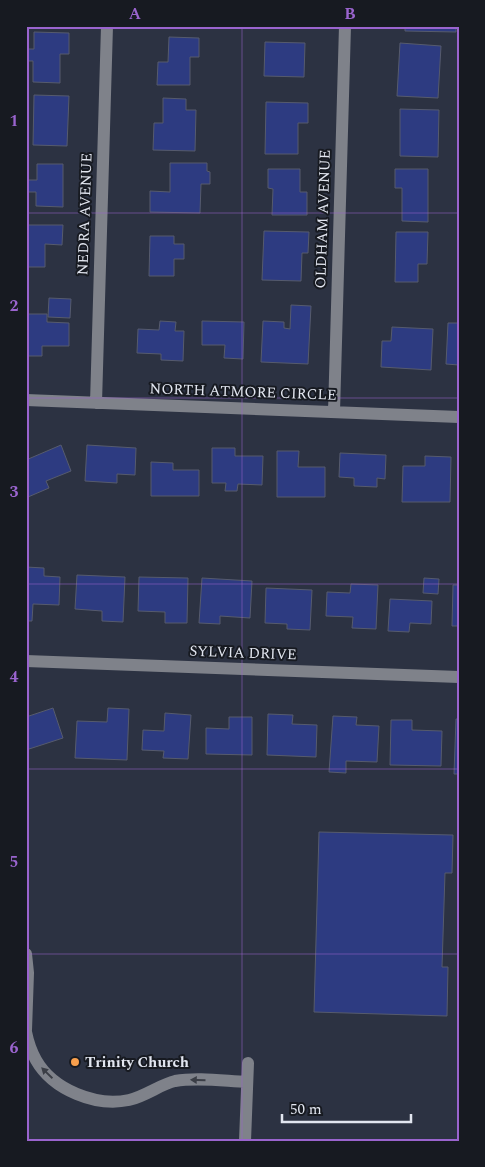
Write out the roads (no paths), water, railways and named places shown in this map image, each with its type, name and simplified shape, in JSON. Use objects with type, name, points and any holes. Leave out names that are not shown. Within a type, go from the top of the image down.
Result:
[{"type":"street","name":"NEDRA AVENUE","points":[[96,403],[107,26]]},
{"type":"street","name":"OLDHAM AVENUE","points":[[334,412],[345,26]]},
{"type":"street","name":"NORTH ATMORE CIRCLE","points":[[26,400],[459,417]]},
{"type":"street","name":"SYLVIA DRIVE","points":[[26,661],[459,677]]},
{"type":"street","points":[[26,954],[28,973],[26,1031],[29,1044],[36,1061],[59,1084],[76,1093],[94,1099],[112,1101],[128,1100],[173,1082],[192,1080],[247,1082]]},
{"type":"street","points":[[245,1141],[248,1063]]},
{"type":"place","name":"Trinity Church","points":[[75,1062]]}]
